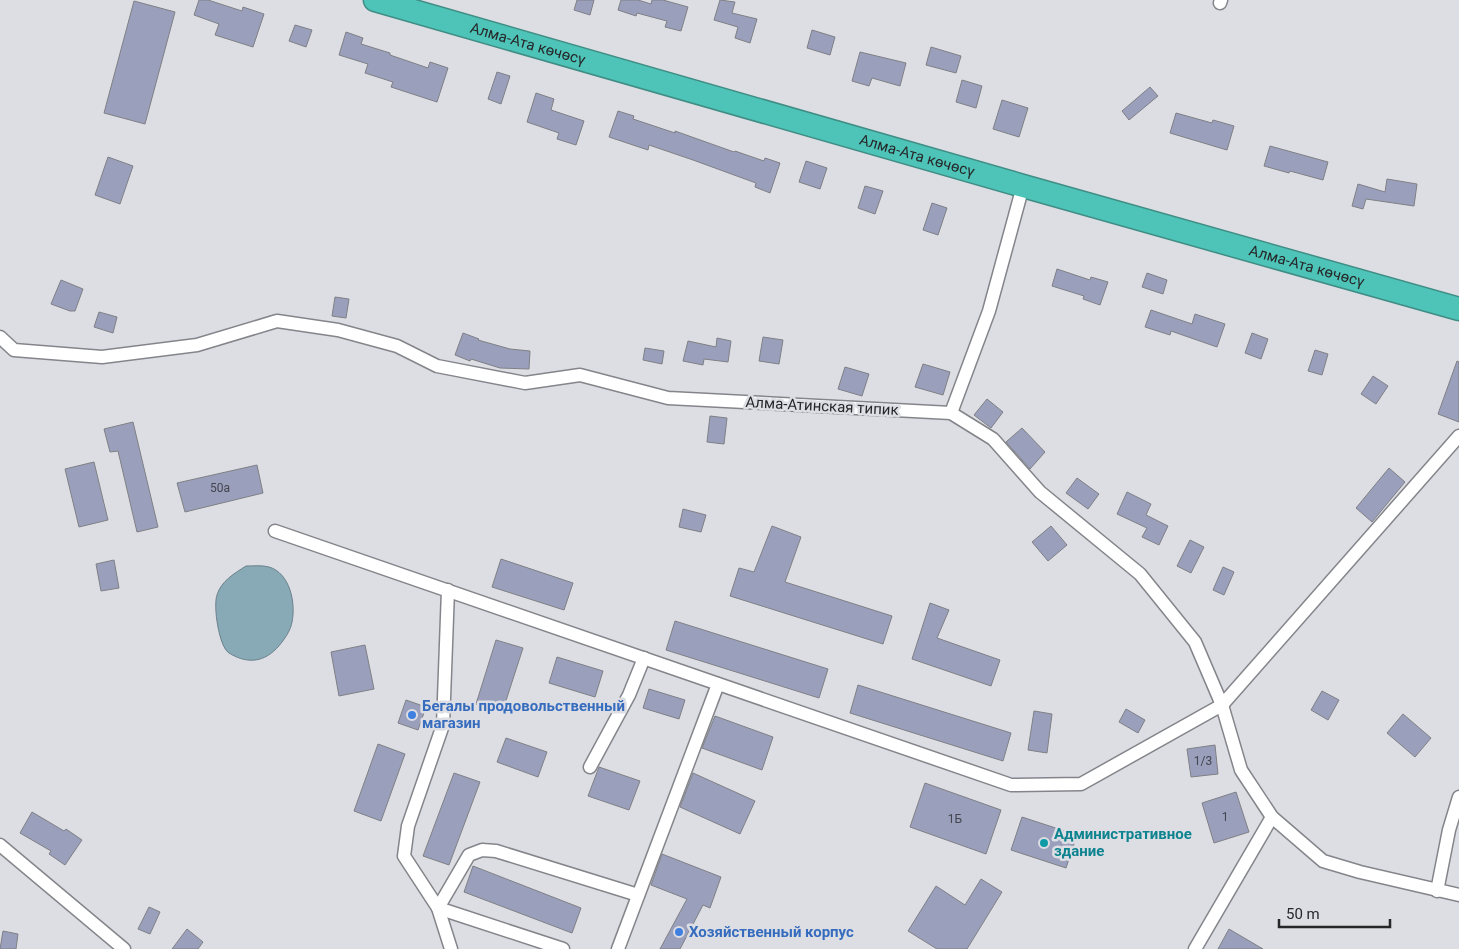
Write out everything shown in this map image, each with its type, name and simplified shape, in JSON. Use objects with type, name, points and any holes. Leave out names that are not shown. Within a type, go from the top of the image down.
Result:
[{"type":"highway","name":"Алма-Ата көчөсү","points":[[375,0],[1459,310]]},
{"type":"street","points":[[951,413],[989,311],[1023,186]]},
{"type":"street","name":"Алма-Атинская типик","points":[[0,337],[14,350],[102,357],[197,345],[277,321],[338,330],[397,346],[437,366],[525,383],[580,375],[668,398],[951,413],[993,439],[1040,492],[1140,574],[1195,642],[1222,705],[1242,770],[1272,817],[1323,861],[1360,872],[1459,895]]},
{"type":"street","points":[[275,530],[1011,785],[1082,784],[1222,705],[1459,436]]},
{"type":"street","points":[[448,590],[443,725],[408,826],[404,856],[438,908],[451,949]]},
{"type":"street","points":[[590,767],[629,695],[644,658]]},
{"type":"street","points":[[618,949],[718,684]]},
{"type":"street","points":[[1437,891],[1449,830],[1459,798]]},
{"type":"street","points":[[1195,949],[1272,817]]},
{"type":"street","points":[[0,845],[124,949]]},
{"type":"street","points":[[438,908],[469,855],[482,850],[496,851],[638,895]]},
{"type":"street","points":[[438,908],[563,949]]},
{"type":"water","points":[[246,566],[266,566],[282,575],[290,590],[293,606],[291,625],[282,642],[271,654],[251,660],[237,657],[225,649],[218,626],[216,608],[219,590],[229,578]]},
{"type":"building","points":[[199,0],[208,0],[242,11],[243,7],[264,14],[253,47],[215,35],[219,24],[194,15]]},
{"type":"building","points":[[577,0],[594,0],[590,15],[574,10]]},
{"type":"building","points":[[621,0],[638,0],[651,4],[652,0],[663,0],[688,7],[681,31],[665,27],[667,21],[637,13],[636,16],[618,10]]},
{"type":"building","points":[[720,0],[735,2],[732,13],[757,19],[750,43],[735,38],[738,27],[714,20]]},
{"type":"building","points":[[134,1],[175,12],[145,124],[104,113]]},
{"type":"building","points":[[295,25],[312,30],[306,47],[289,41]]},
{"type":"building","points":[[812,30],[835,37],[830,55],[807,48]]},
{"type":"building","points":[[346,32],[363,38],[361,44],[390,53],[390,55],[428,68],[430,62],[448,68],[437,102],[391,87],[393,82],[365,73],[368,64],[339,55]]},
{"type":"building","points":[[931,47],[961,56],[956,73],[926,65]]},
{"type":"building","points":[[860,52],[906,63],[900,86],[872,78],[869,86],[852,81]]},
{"type":"building","points":[[497,72],[510,76],[501,104],[488,99]]},
{"type":"building","points":[[962,80],[982,86],[976,108],[956,102]]},
{"type":"building","points":[[1150,87],[1158,96],[1129,120],[1122,111]]},
{"type":"building","points":[[536,93],[554,99],[551,110],[584,121],[576,145],[557,139],[559,133],[527,122]]},
{"type":"building","points":[[1002,100],[1028,108],[1019,137],[993,129]]},
{"type":"building","points":[[618,111],[634,116],[633,119],[675,133],[675,131],[734,152],[764,161],[765,158],[780,163],[770,193],[755,187],[756,183],[693,160],[649,145],[648,150],[609,137]]},
{"type":"building","points":[[1176,113],[1212,123],[1213,120],[1234,126],[1227,150],[1170,133]]},
{"type":"building","points":[[1270,146],[1328,162],[1323,180],[1264,166]]},
{"type":"building","points":[[108,157],[133,166],[120,204],[95,195]]},
{"type":"building","points":[[806,161],[827,168],[820,189],[799,182]]},
{"type":"building","points":[[1387,179],[1417,184],[1414,206],[1366,199],[1363,209],[1352,206],[1358,184],[1385,192]]},
{"type":"building","points":[[865,186],[883,191],[875,214],[858,208]]},
{"type":"building","points":[[932,203],[947,208],[938,235],[923,230]]},
{"type":"building","points":[[1057,269],[1090,280],[1091,277],[1108,282],[1100,305],[1083,299],[1084,296],[1052,286]]},
{"type":"building","points":[[1147,273],[1167,280],[1163,294],[1142,287]]},
{"type":"building","points":[[61,280],[83,289],[75,311],[51,304]]},
{"type":"building","points":[[335,297],[349,299],[346,318],[332,316]]},
{"type":"building","points":[[1151,310],[1192,324],[1195,314],[1225,324],[1217,347],[1171,331],[1170,335],[1145,327]]},
{"type":"building","points":[[99,312],[117,317],[113,333],[94,327]]},
{"type":"building","points":[[463,333],[478,340],[510,349],[530,351],[529,369],[500,368],[471,359],[470,361],[455,355]]},
{"type":"building","points":[[1252,333],[1268,339],[1261,359],[1245,353]]},
{"type":"building","points":[[763,337],[783,340],[779,364],[759,361]]},
{"type":"building","points":[[717,338],[731,341],[728,362],[704,359],[703,365],[683,361],[688,341],[716,347]]},
{"type":"building","points":[[645,348],[664,351],[662,364],[643,360]]},
{"type":"building","points":[[1315,350],[1328,354],[1322,375],[1308,371]]},
{"type":"building","points":[[1457,361],[1459,362],[1459,422],[1438,414]]},
{"type":"building","points":[[923,364],[950,372],[943,395],[915,387]]},
{"type":"building","points":[[845,367],[869,374],[862,396],[838,389]]},
{"type":"building","points":[[1373,376],[1388,386],[1376,404],[1361,394]]},
{"type":"building","points":[[987,399],[1003,412],[991,428],[974,415]]},
{"type":"building","points":[[710,416],[727,418],[724,444],[707,442]]},
{"type":"building","points":[[133,422],[158,527],[137,532],[118,451],[110,452],[104,429]]},
{"type":"building","points":[[1022,428],[1045,452],[1030,469],[1006,442]]},
{"type":"building","points":[[94,462],[108,520],[79,527],[65,469]]},
{"type":"building","points":[[257,465],[263,493],[185,512],[177,483]]},
{"type":"building","points":[[1389,468],[1405,482],[1372,522],[1356,508]]},
{"type":"building","points":[[1077,478],[1099,494],[1088,509],[1066,493]]},
{"type":"building","points":[[1127,492],[1151,504],[1146,515],[1168,526],[1159,545],[1142,537],[1147,528],[1117,514]]},
{"type":"building","points":[[683,509],[706,515],[701,532],[679,527]]},
{"type":"building","points":[[772,526],[801,537],[785,582],[892,616],[883,644],[730,596],[739,568],[754,572]]},
{"type":"building","points":[[1051,526],[1067,545],[1048,561],[1032,542]]},
{"type":"building","points":[[1190,540],[1204,547],[1191,573],[1177,566]]},
{"type":"building","points":[[501,559],[573,583],[564,610],[492,587]]},
{"type":"building","points":[[114,560],[119,588],[101,591],[96,564]]},
{"type":"building","points":[[1223,567],[1234,572],[1224,595],[1213,590]]},
{"type":"building","points":[[930,603],[949,610],[937,638],[1000,660],[991,686],[912,659]]},
{"type":"building","points":[[675,621],[828,669],[819,698],[666,650]]},
{"type":"building","points":[[496,640],[523,648],[502,713],[476,704]]},
{"type":"building","points":[[365,645],[374,689],[339,696],[331,652]]},
{"type":"building","points":[[557,657],[603,671],[595,697],[549,683]]},
{"type":"building","points":[[858,685],[1011,733],[1003,761],[850,713]]},
{"type":"building","points":[[649,689],[685,700],[679,719],[643,708]]},
{"type":"building","points":[[1322,691],[1339,700],[1328,720],[1311,710]]},
{"type":"building","name":"Бегалы продовольственный магазин","points":[[406,700],[426,707],[418,730],[398,723]]},
{"type":"building","points":[[1126,709],[1145,720],[1138,733],[1119,722]]},
{"type":"building","points":[[1034,711],[1052,714],[1047,753],[1028,750]]},
{"type":"building","points":[[1403,714],[1431,738],[1415,757],[1387,733]]},
{"type":"building","points":[[715,716],[773,737],[762,770],[702,748]]},
{"type":"building","points":[[506,738],[547,752],[538,777],[497,762]]},
{"type":"building","points":[[378,744],[405,754],[381,821],[354,811]]},
{"type":"building","points":[[1215,745],[1218,774],[1191,777],[1187,749]]},
{"type":"building","points":[[599,767],[640,781],[629,810],[588,796]]},
{"type":"building","points":[[454,773],[480,782],[449,865],[423,856]]},
{"type":"building","points":[[693,773],[755,801],[740,834],[680,807]]},
{"type":"building","points":[[925,783],[1001,810],[986,854],[910,827]]},
{"type":"building","points":[[1236,792],[1249,832],[1214,843],[1202,803]]},
{"type":"building","points":[[32,812],[64,831],[66,829],[82,840],[65,865],[49,854],[51,851],[20,833]]},
{"type":"building","name":"Административное здание","points":[[1022,817],[1077,835],[1066,868],[1011,850]]},
{"type":"building","points":[[662,854],[721,877],[710,908],[703,905],[680,949],[660,949],[687,899],[651,885]]},
{"type":"building","points":[[473,866],[581,908],[572,933],[464,892]]},
{"type":"building","points":[[981,879],[1002,892],[967,949],[937,949],[908,931],[936,886],[965,905]]},
{"type":"building","points":[[149,907],[160,912],[150,934],[138,929]]},
{"type":"building","points":[[187,929],[203,942],[198,949],[172,949]]},
{"type":"building","points":[[1229,929],[1263,949],[1218,949]]},
{"type":"building","points":[[3,931],[18,934],[16,949],[0,949]]},
{"type":"place","name":"Бегалы продовольственный магазин","points":[[412,715]]},
{"type":"place","name":"Административное здание","points":[[1044,843]]},
{"type":"place","name":"Хозяйственный корпус","points":[[679,932]]}]
